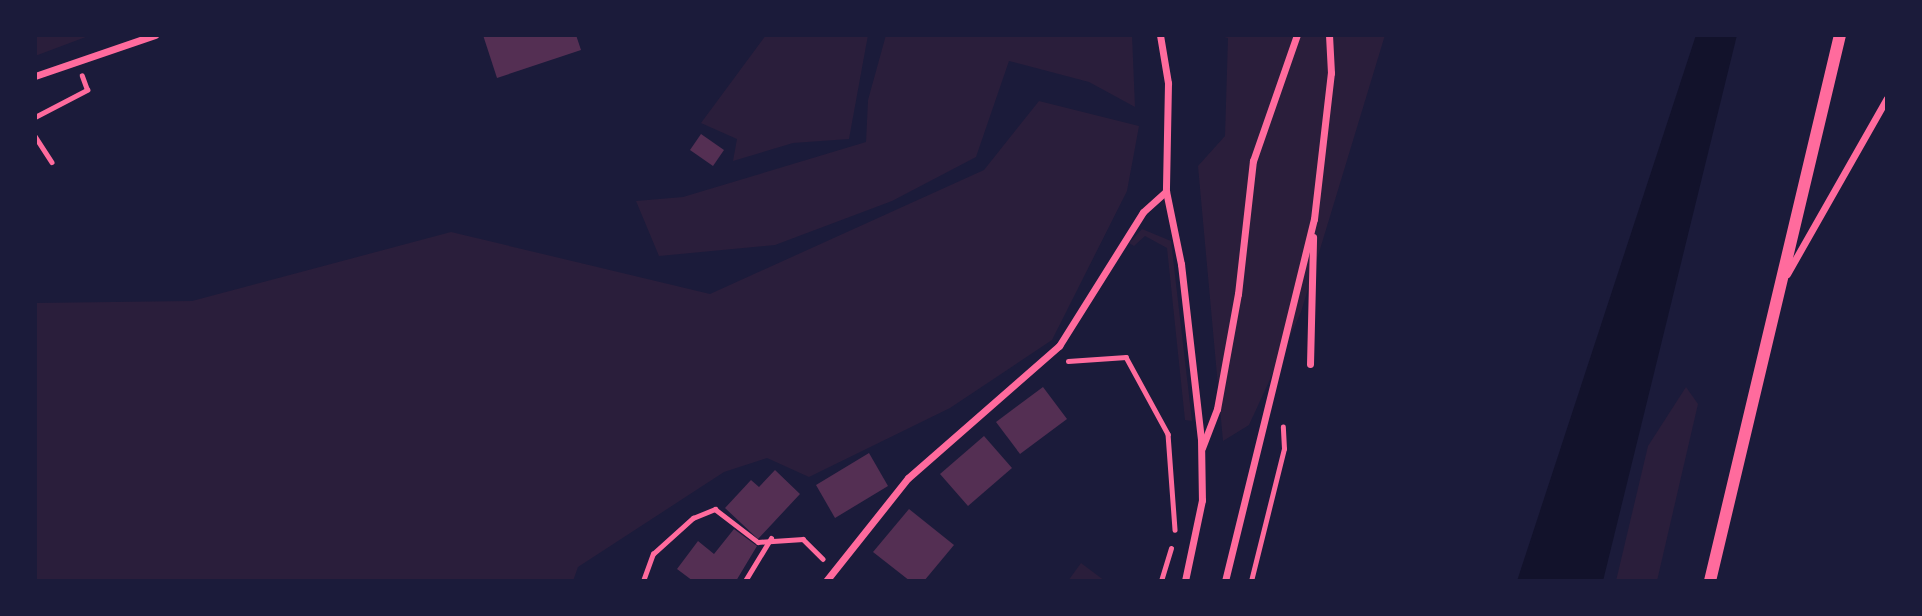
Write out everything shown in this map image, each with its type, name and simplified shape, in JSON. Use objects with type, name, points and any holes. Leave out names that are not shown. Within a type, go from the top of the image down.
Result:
[{"type":"street","points":[[35,77],[155,35]]},
{"type":"street","points":[[1160,35],[1168,83],[1166,191],[1181,264],[1201,452],[1202,500],[1185,581]]},
{"type":"street","points":[[1201,452],[1217,409],[1231,333],[1253,161],[1297,35]]},
{"type":"street","points":[[1310,365],[1314,219],[1331,73],[1329,35]]},
{"type":"street","points":[[1710,581],[1840,35]]},
{"type":"street","points":[[1780,285],[1887,98]]},
{"type":"street","points":[[828,578],[908,478],[1059,346],[1143,212],[1166,191]]},
{"type":"street","points":[[1225,581],[1314,219]]},
{"type":"path","points":[[35,117],[87,90],[76,62]]},
{"type":"path","points":[[35,136],[52,162]]},
{"type":"path","points":[[1060,362],[1126,357],[1168,434],[1178,509],[1161,581]]},
{"type":"path","points":[[1251,581],[1284,449],[1283,423]]},
{"type":"path","points":[[643,581],[653,554],[693,518],[715,509],[758,542],[772,538],[803,539],[820,551],[828,578]]},
{"type":"path","points":[[745,581],[772,538]]},
{"type":"shaded area","points":[[35,35],[91,35],[35,56]]},
{"type":"shaded area","points":[[766,35],[868,35],[849,139],[793,143],[733,161],[737,139],[701,123]]},
{"type":"shaded area","points":[[886,35],[1132,35],[1135,107],[1089,82],[1009,61],[976,157],[892,201],[775,245],[659,256],[636,201],[683,197],[866,142],[868,100]]},
{"type":"shaded area","points":[[1216,35],[1385,35],[1301,312],[1249,425],[1223,441],[1198,166],[1225,136],[1228,38]]},
{"type":"shaded area","points":[[1696,35],[1737,35],[1603,581],[1517,581]]},
{"type":"shaded area","points":[[1039,101],[1139,126],[1127,191],[1052,340],[950,408],[809,477],[767,458],[724,472],[578,567],[573,581],[35,581],[35,303],[192,301],[451,232],[710,294],[984,170]]},
{"type":"shaded area","points":[[1142,229],[1171,241],[1192,421],[1185,420],[1167,248],[1145,236],[1134,246],[1129,243]]},
{"type":"shaded area","points":[[1686,387],[1698,404],[1657,581],[1616,581],[1648,446]]},
{"type":"shaded area","points":[[1081,563],[1105,581],[1068,581]]},
{"type":"building","points":[[483,35],[576,35],[581,50],[497,78]]},
{"type":"building","points":[[701,134],[724,150],[713,166],[690,150]]},
{"type":"building","points":[[1043,387],[1067,419],[1020,454],[996,422]]},
{"type":"building","points":[[984,436],[1012,468],[968,506],[940,474]]},
{"type":"building","points":[[869,453],[888,486],[835,518],[816,485]]},
{"type":"building","points":[[775,470],[800,494],[758,539],[725,508],[751,480],[759,487]]},
{"type":"building","points":[[909,509],[954,545],[924,581],[910,581],[873,552]]},
{"type":"building","points":[[734,529],[757,546],[736,581],[693,581],[677,569],[698,541],[714,554]]}]
